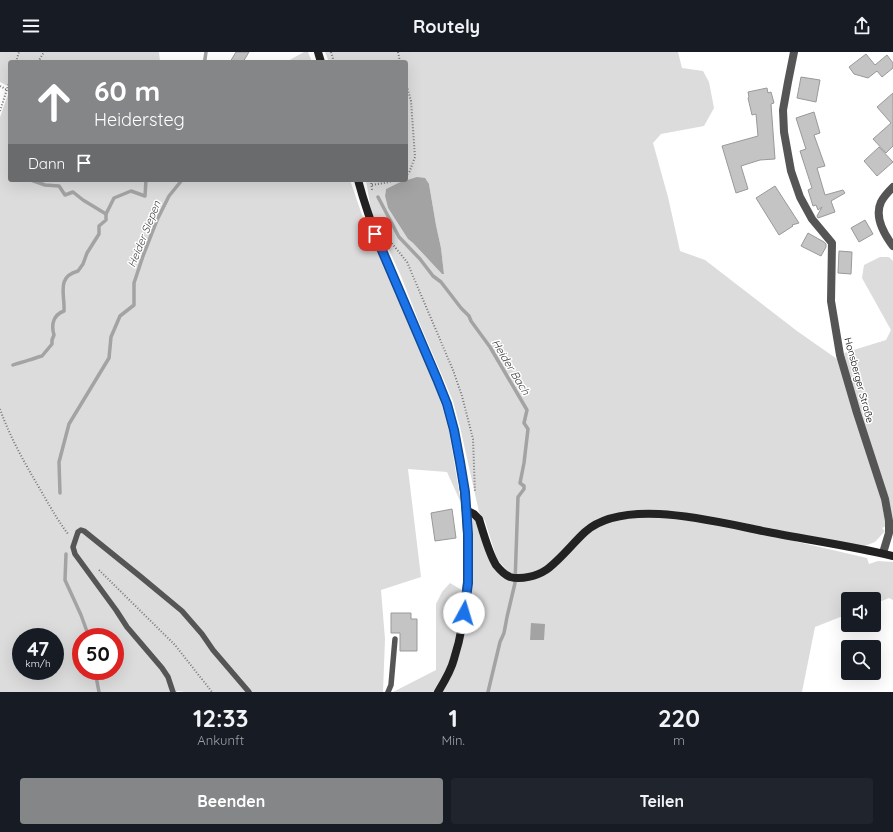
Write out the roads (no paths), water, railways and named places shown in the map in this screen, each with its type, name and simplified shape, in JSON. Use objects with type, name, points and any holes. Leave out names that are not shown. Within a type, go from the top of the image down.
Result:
[{"type":"main road","points":[[359,184],[371,223],[447,404],[454,430],[465,492],[468,583],[461,636],[454,661],[438,692]]},
{"type":"main road","points":[[466,508],[479,519],[492,558],[497,566],[504,574],[516,578],[537,575],[546,570],[553,565],[590,527],[600,521],[614,517],[643,514],[685,516],[893,556]]},
{"type":"street","name":"Honsberger Straße","points":[[794,52],[783,110],[784,132],[790,171],[800,197],[812,219],[832,243],[831,302],[840,355],[885,499],[890,521],[889,533],[883,553]]},
{"type":"street","points":[[893,187],[881,202],[878,212],[883,231],[893,246]]},
{"type":"lane","points":[[173,692],[168,677],[162,668],[127,627],[75,554],[73,547],[78,532],[81,530],[141,577],[182,612],[202,634],[212,650],[249,692]]},
{"type":"lane","points":[[388,692],[391,685],[395,640]]},
{"type":"waterway","name":"Heider Siepen","points":[[205,60],[206,52]]},
{"type":"waterway","points":[[37,182],[45,185],[59,186],[65,195],[73,192],[106,214],[114,198],[131,191],[145,196],[146,182]]},
{"type":"waterway","name":"Heider Siepen","points":[[60,493],[59,462],[69,424],[109,358],[111,337],[120,316],[134,305],[134,283],[143,256],[157,220],[169,196],[180,182]]},
{"type":"waterway","name":"Heider Bach","points":[[378,197],[399,237],[420,259],[433,276],[441,282],[469,316],[490,347],[527,410],[524,423],[528,429],[520,483],[524,486],[524,489],[518,497],[515,583],[504,633],[500,642],[488,692]]},
{"type":"waterway","points":[[13,365],[42,356],[52,344],[54,335],[53,324],[55,318],[64,311],[64,282],[67,277],[78,271],[83,264],[87,253],[99,234],[99,226],[106,220],[106,214]]},
{"type":"waterway","name":"Heider Siepen","points":[[66,554],[65,580],[86,628]]},
{"type":"waterway","name":"Heider Siepen","points":[[97,680],[99,692]]}]
